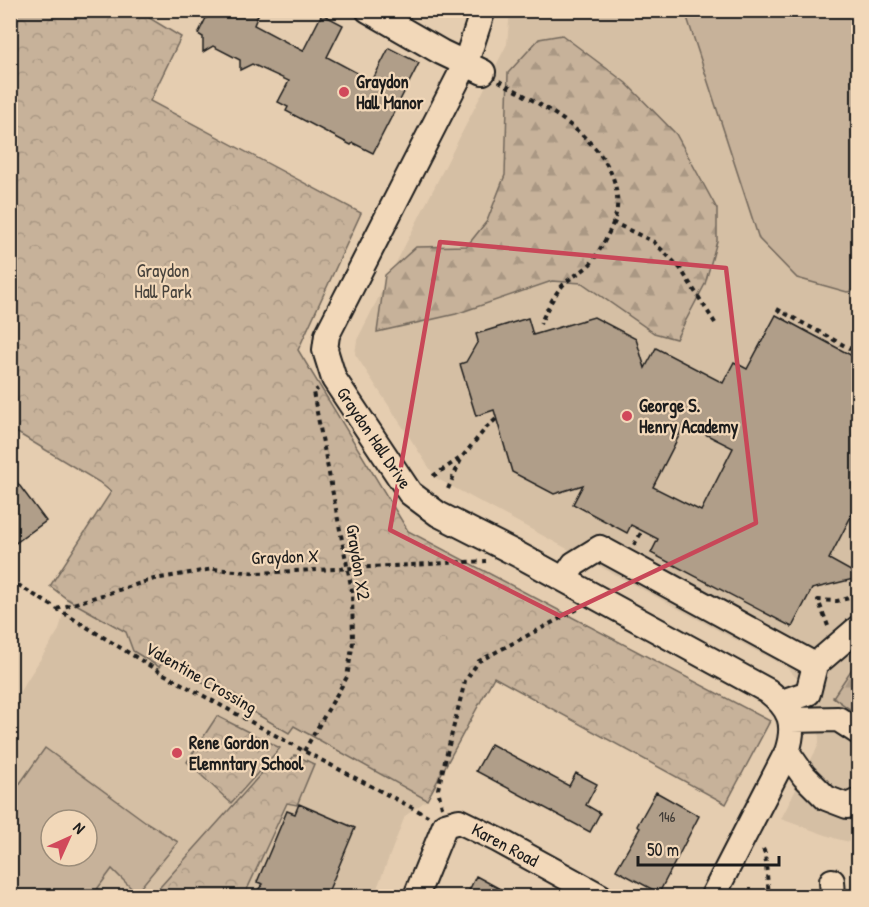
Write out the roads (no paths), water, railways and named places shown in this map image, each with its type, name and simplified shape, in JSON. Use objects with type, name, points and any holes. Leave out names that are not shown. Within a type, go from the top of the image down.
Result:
[{"type":"street","points":[[368,10],[474,68]]},
{"type":"street","name":"Graydon Hall Drive","points":[[483,10],[474,68],[327,335],[325,350],[334,379],[410,493],[438,514],[564,579],[768,691],[786,711]]},
{"type":"street","points":[[564,579],[574,564],[600,548],[815,664]]},
{"type":"street","points":[[786,711],[808,693],[815,664],[858,628]]},
{"type":"street","points":[[786,711],[838,719],[858,732]]},
{"type":"street","points":[[713,897],[787,752],[791,738],[786,711]]},
{"type":"street","points":[[787,752],[804,776],[826,798],[848,806],[858,801]]},
{"type":"street","name":"Karen Road","points":[[416,897],[445,825],[459,821],[600,897]]},
{"type":"place","name":"Graydon Hall Manor","points":[[344,92]]},
{"type":"place","name":"George S. Henry Academy","points":[[627,416]]},
{"type":"place","name":"Rene Gordon Elemntary School","points":[[177,753]]},
{"type":"park label","name":"Graydon Hall Park","points":[[163,281]]}]
